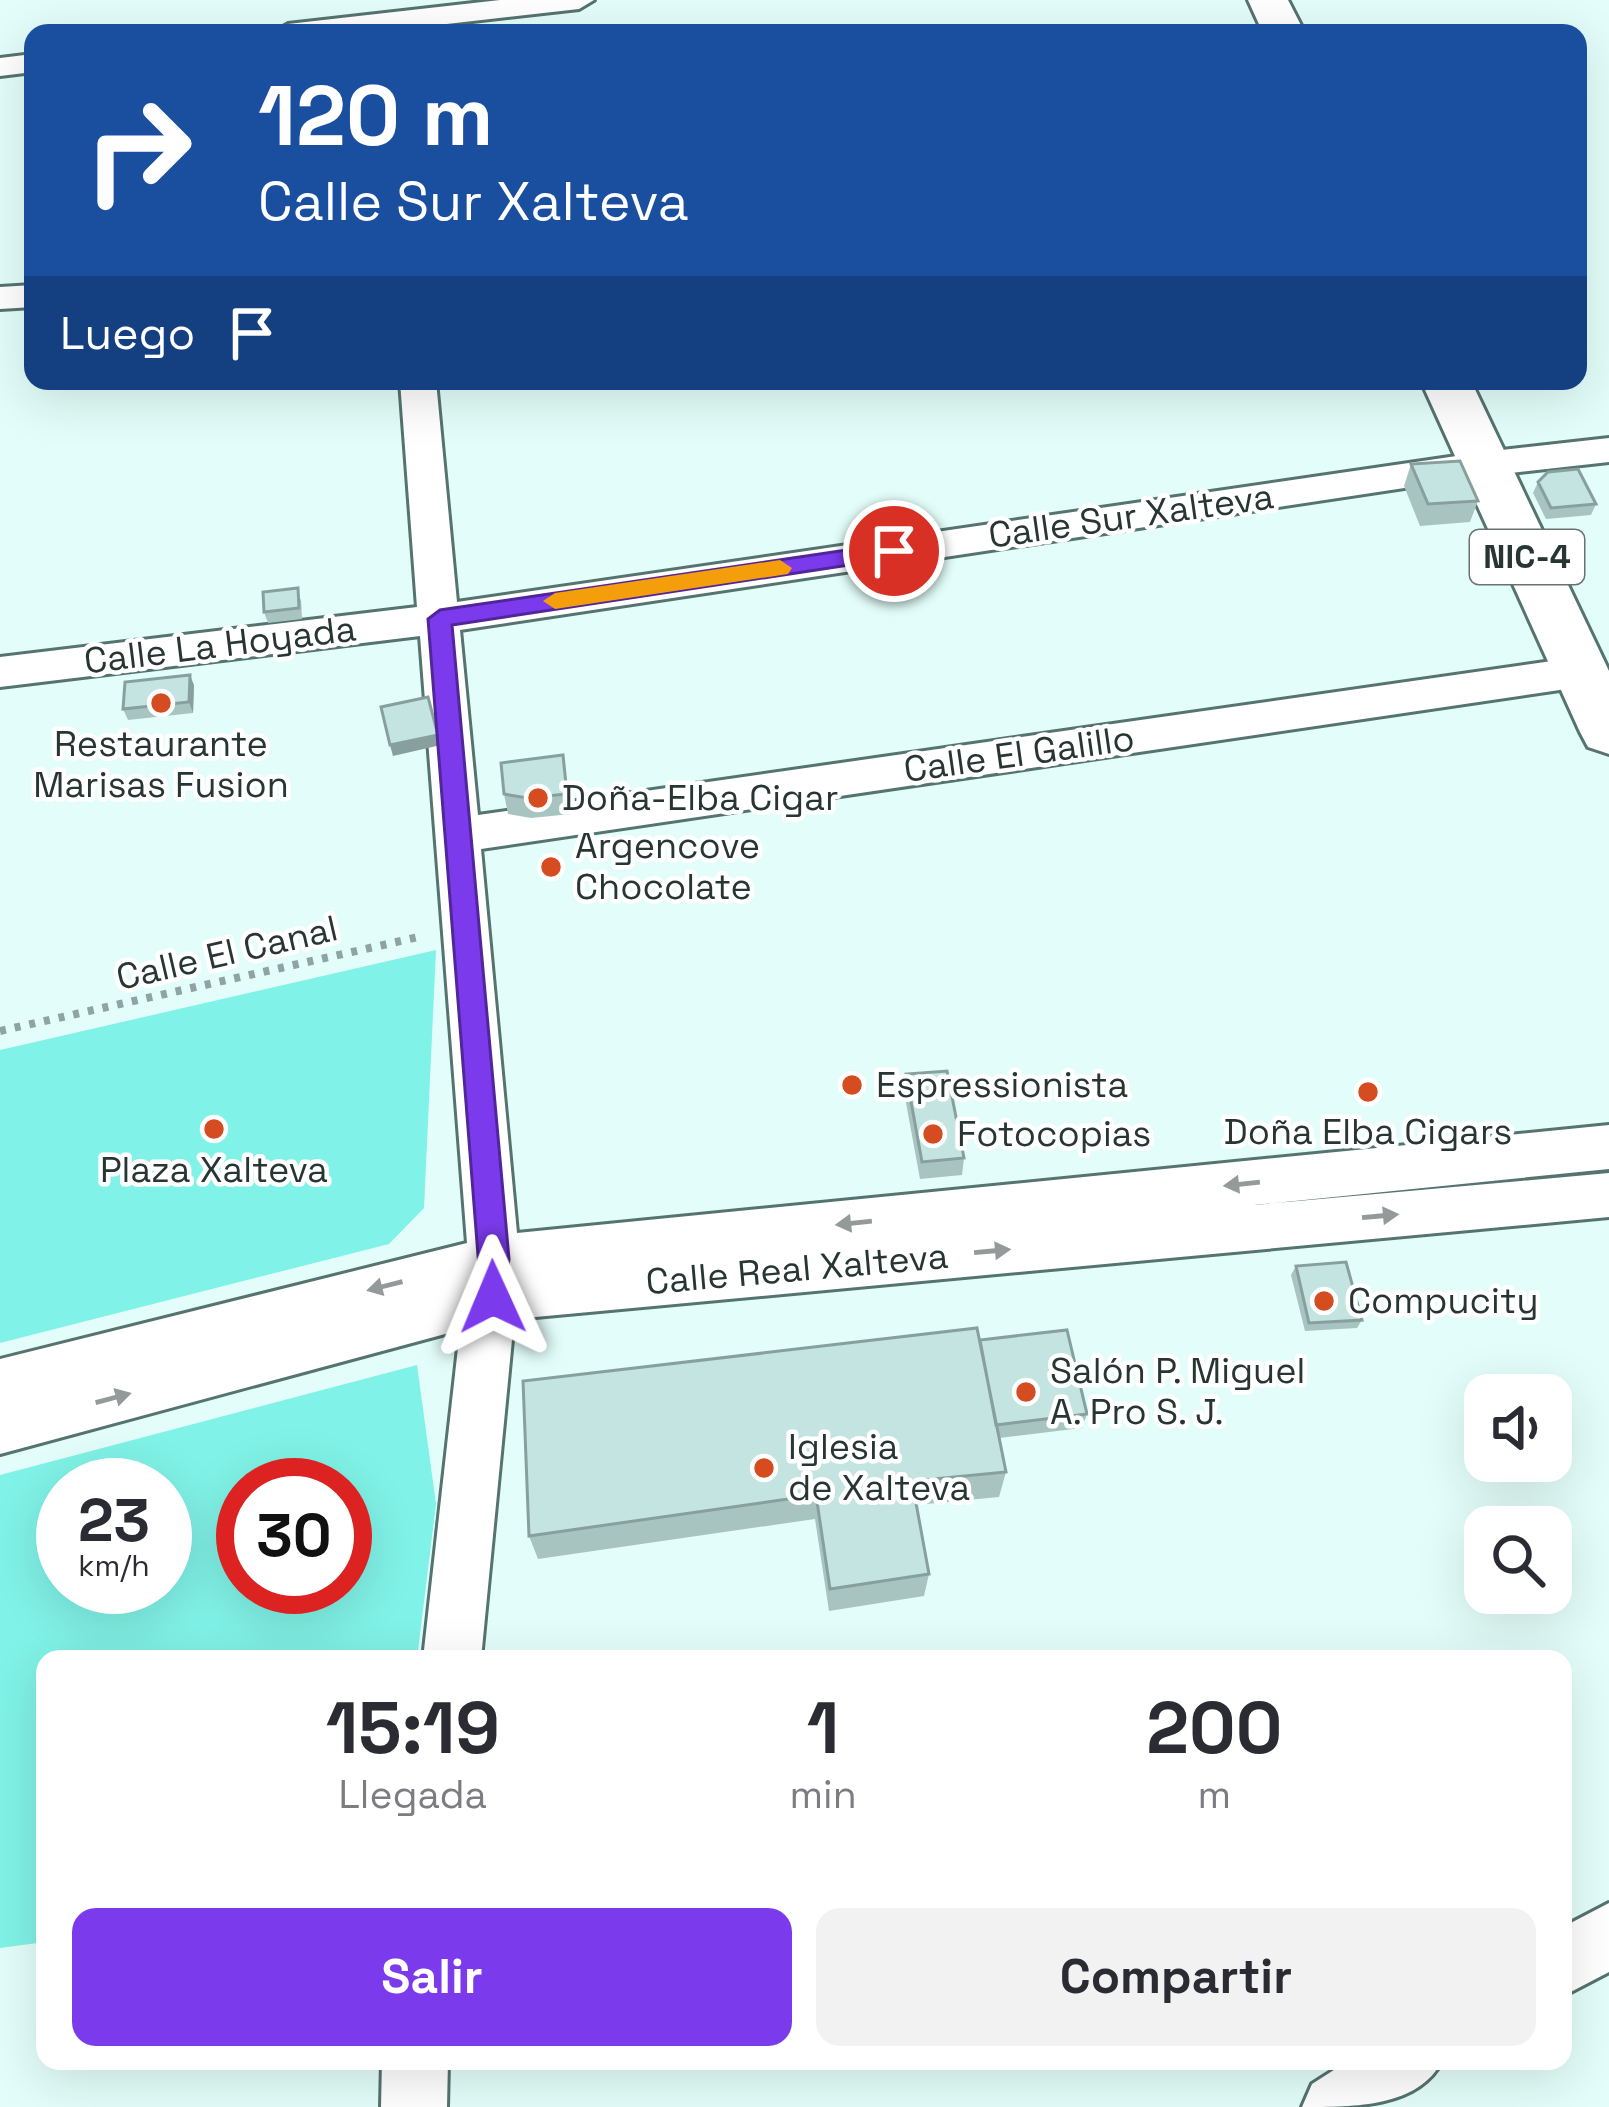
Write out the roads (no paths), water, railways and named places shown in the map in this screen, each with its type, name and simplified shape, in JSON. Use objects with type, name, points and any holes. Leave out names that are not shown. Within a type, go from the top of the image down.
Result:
[{"type":"highway","name":"NIC-4","points":[[1450,390],[1609,732]]},
{"type":"street","points":[[346,24],[579,0]]},
{"type":"street","points":[[419,390],[494,1278],[453,1650]]},
{"type":"street","name":"Calle Sur Xalteva","points":[[440,619],[1484,464],[1609,450]]},
{"type":"street","name":"Calle La Hoyada","points":[[0,672],[440,619]]},
{"type":"street","name":"Calle El Galillo","points":[[458,835],[1580,672]]},
{"type":"street","name":"Calle Real Xalteva","points":[[1167,1214],[1609,1147]]},
{"type":"street","name":"Calle Real Xalteva","points":[[0,1384],[494,1278],[1167,1214],[1609,1195]]},
{"type":"street","name":"Calle Real Xalteva","points":[[0,1428],[494,1278]]},
{"type":"street","points":[[1572,1958],[1609,1935]]},
{"type":"street","points":[[414,2107],[415,2070]]},
{"type":"street","points":[[1335,2107],[1395,2070]]},
{"type":"place","name":"Restaurante Marisas Fusion","points":[[161,703]]},
{"type":"place","name":"Doña-Elba Cigar","points":[[538,798]]},
{"type":"place","name":"Argencove Chocolate","points":[[551,867]]},
{"type":"place","name":"Espressionista","points":[[852,1085]]},
{"type":"place","name":"Doña Elba Cigars","points":[[1368,1092]]},
{"type":"place","name":"Plaza Xalteva","points":[[214,1129]]},
{"type":"place","name":"Fotocopias","points":[[933,1134]]},
{"type":"place","name":"Compucity","points":[[1324,1301]]},
{"type":"place","name":"Salón P. Miguel A. Pro S. J.","points":[[1026,1392]]},
{"type":"place","name":"Iglesia de Xalteva","points":[[764,1468]]}]
